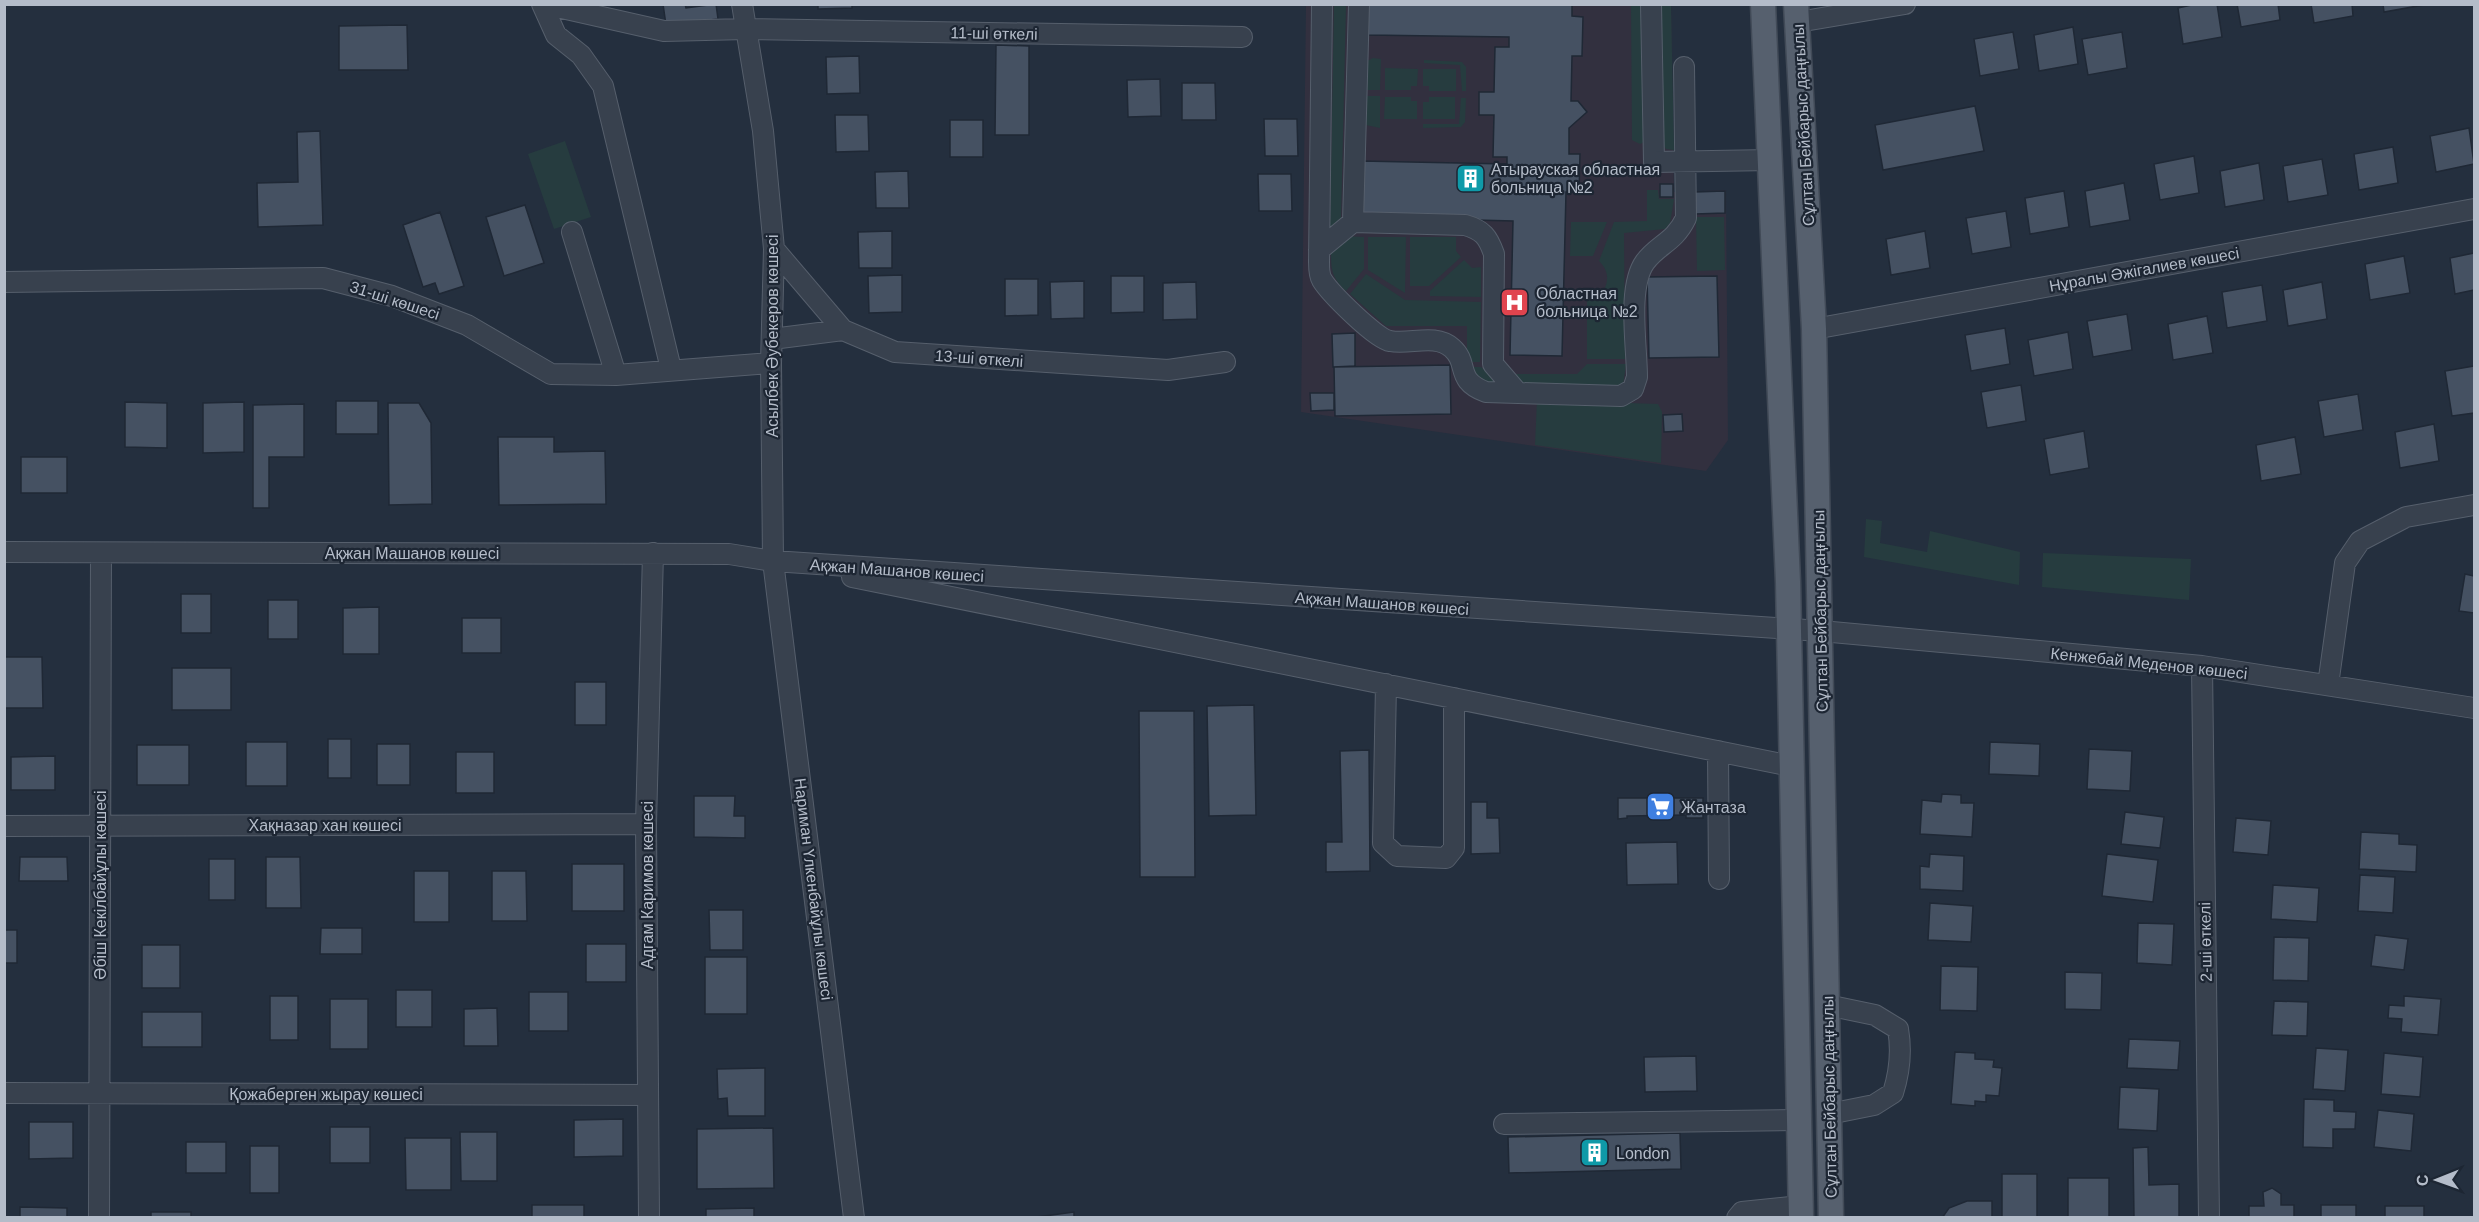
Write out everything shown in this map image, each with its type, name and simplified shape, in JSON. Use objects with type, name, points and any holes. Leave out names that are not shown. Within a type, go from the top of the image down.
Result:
[{"type":"main road","name":"Сұлтан Бейбарыс даңғылы","points":[[1763,4],[1789,631],[1801,1212]]},
{"type":"main road","name":"Сұлтан Бейбарыс даңғылы","points":[[1797,13],[1814,329],[1832,1218]]},
{"type":"main road","points":[[1796,992],[1827,998]]},
{"type":"street","name":"11-ші өткелі","points":[[543,4],[664,31],[746,29],[1242,38]]},
{"type":"street","points":[[543,4],[556,35],[581,55],[603,86],[671,369]]},
{"type":"street","name":"Асылбек Әубекеров көшесі","points":[[742,4],[763,131],[774,249],[771,363],[773,561]]},
{"type":"street","points":[[1322,4],[1319,250],[1321,278],[1377,335],[1388,341],[1439,341],[1452,348],[1460,358],[1464,375],[1473,387],[1486,392],[1621,396],[1633,389],[1637,377],[1635,290],[1639,271],[1646,259],[1678,234],[1686,219],[1684,67]]},
{"type":"street","points":[[1353,222],[1359,4]]},
{"type":"street","points":[[1652,4],[1654,162],[1771,160]]},
{"type":"street","points":[[1797,13],[1905,4]]},
{"type":"street","name":"Нұралы Әжiгалиев көшесi","points":[[1814,329],[2475,208]]},
{"type":"street","points":[[1319,250],[1353,222],[1465,225],[1478,229],[1489,238],[1494,254],[1493,364],[1518,393]]},
{"type":"street","points":[[572,232],[616,375]]},
{"type":"street","name":"13-ші өткелі","points":[[774,249],[843,330],[895,352],[1168,370],[1225,362]]},
{"type":"street","name":"31-ші көшесі","points":[[4,282],[323,278],[392,296],[467,325],[551,374],[616,375],[771,363]]},
{"type":"street","points":[[772,339],[843,330]]},
{"type":"street","points":[[2328,685],[2344,563],[2360,541],[2406,517],[2475,505]]},
{"type":"street","name":"Ақжан Машанов көшесі","points":[[4,552],[729,554],[773,561],[1789,631],[1821,631]]},
{"type":"street","name":"Әбіш Кекілбайұлы көшесі","points":[[99,1218],[101,553]]},
{"type":"street","name":"Адгам Каримов көшесі","points":[[649,1218],[646,824],[653,553]]},
{"type":"street","points":[[773,561],[1791,766]]},
{"type":"street","name":"Нариман Үлкенбайұлы көшесі","points":[[773,561],[854,1218]]},
{"type":"street","name":"Кенжебай Меденов көшесі","points":[[1821,631],[2202,666],[2475,708]]},
{"type":"street","name":"2-ші өткелі","points":[[2202,666],[2209,1218]]},
{"type":"street","points":[[1386,684],[1383,843],[1396,856],[1446,858],[1454,848],[1454,698]]},
{"type":"street","points":[[1718,751],[1719,879]]},
{"type":"street","name":"Хақназар хан көшесі","points":[[4,826],[646,824]]},
{"type":"street","points":[[1827,998],[1875,1015],[1898,1029],[1901,1067],[1893,1093],[1874,1105],[1829,1114]]},
{"type":"street","name":"Қожаберген жырау көшесі","points":[[4,1093],[648,1095]]},
{"type":"street","points":[[1504,1124],[1799,1120]]},
{"type":"street","points":[[1737,1218],[1742,1212],[1801,1212]]},
{"type":"shaded area","name":"Областная больница №2","points":[[1306,5],[1671,5],[1674,192],[1726,190],[1728,440],[1706,471],[1301,412]]},
{"type":"green space","points":[[1334,5],[1346,5],[1341,218],[1330,227]]},
{"type":"green space","points":[[1631,5],[1646,5],[1648,140],[1640,144],[1632,140]]},
{"type":"green space","points":[[1659,5],[1671,5],[1674,150],[1666,149],[1662,144]]},
{"type":"green space","points":[[1373,58],[1381,59],[1380,90],[1363,90],[1367,61]]},
{"type":"green space","points":[[1424,60],[1462,62],[1466,67],[1466,91],[1462,91],[1460,65],[1424,63]]},
{"type":"green space","points":[[1385,68],[1418,69],[1417,86],[1411,86],[1411,90],[1385,90]]},
{"type":"green space","points":[[1423,69],[1456,69],[1456,91],[1429,91],[1429,86],[1423,86]]},
{"type":"green space","points":[[1363,96],[1380,96],[1380,128],[1366,125],[1363,118]]},
{"type":"green space","points":[[1385,97],[1411,97],[1411,101],[1417,101],[1417,119],[1384,119]]},
{"type":"green space","points":[[1429,97],[1455,97],[1455,119],[1423,119],[1423,102],[1429,102]]},
{"type":"green space","points":[[1461,98],[1466,98],[1465,122],[1461,127],[1423,128],[1423,124],[1459,124]]},
{"type":"green space","points":[[565,141],[591,217],[554,229],[528,154]]},
{"type":"green space","points":[[1647,190],[1658,190],[1659,199],[1674,199],[1670,223],[1665,229],[1624,233],[1625,359],[1587,359],[1587,299],[1601,295],[1607,282],[1607,273],[1599,261],[1614,222],[1647,221]]},
{"type":"green space","points":[[1696,217],[1724,217],[1725,270],[1697,271]]},
{"type":"green space","points":[[1571,222],[1607,222],[1593,256],[1570,256]]},
{"type":"green space","points":[[1344,236],[1364,237],[1364,269],[1346,291],[1335,277],[1331,262],[1331,249]]},
{"type":"green space","points":[[1368,237],[1406,237],[1405,293],[1368,270]]},
{"type":"green space","points":[[1410,237],[1456,237],[1456,251],[1461,257],[1429,286],[1410,286]]},
{"type":"green space","points":[[1464,260],[1472,268],[1481,267],[1481,297],[1430,296],[1430,291]]},
{"type":"green space","points":[[1366,274],[1405,300],[1481,302],[1480,362],[1467,362],[1467,326],[1386,326],[1350,294]]},
{"type":"green space","points":[[1587,364],[1626,364],[1623,386],[1523,387],[1510,374],[1577,374]]},
{"type":"green space","points":[[1468,367],[1481,367],[1502,385],[1482,380]]},
{"type":"green space","points":[[1537,400],[1658,404],[1662,412],[1661,463],[1535,445]]},
{"type":"green space","points":[[1866,519],[1882,521],[1880,543],[1927,552],[1930,531],[2020,552],[2019,585],[1864,557]]},
{"type":"green space","points":[[2043,553],[2191,559],[2189,600],[2042,587]]},
{"type":"building","points":[[663,4],[685,4],[686,8],[716,4],[718,19],[666,25]]},
{"type":"building","points":[[818,4],[852,4],[852,8],[818,9]]},
{"type":"building","name":"Атырауская областная больница №2","points":[[1367,4],[1572,4],[1572,16],[1583,17],[1582,56],[1572,56],[1571,101],[1578,101],[1587,112],[1569,128],[1569,154],[1580,154],[1579,192],[1566,192],[1562,356],[1510,355],[1513,221],[1360,217],[1361,161],[1507,164],[1507,157],[1493,157],[1494,115],[1479,115],[1479,92],[1494,92],[1495,47],[1509,47],[1509,37],[1367,35]]},
{"type":"building","points":[[2196,4],[2217,4],[2222,37],[2183,44],[2178,8]]},
{"type":"building","points":[[2237,4],[2278,4],[2280,20],[2241,27]]},
{"type":"building","points":[[2311,4],[2352,4],[2353,16],[2314,23]]},
{"type":"building","points":[[2383,4],[2423,4],[2423,5],[2384,12]]},
{"type":"building","points":[[407,25],[408,70],[339,70],[339,26]]},
{"type":"building","points":[[2073,27],[2078,64],[2039,71],[2034,35]]},
{"type":"building","points":[[2013,32],[2019,69],[1980,76],[1974,39]]},
{"type":"building","points":[[2122,32],[2127,68],[2088,75],[2082,39]]},
{"type":"building","points":[[996,45],[1029,46],[1029,135],[995,135]]},
{"type":"building","points":[[859,56],[860,93],[827,94],[826,57]]},
{"type":"building","points":[[1160,79],[1161,116],[1128,117],[1127,80]]},
{"type":"building","points":[[1182,83],[1215,83],[1216,120],[1182,120]]},
{"type":"building","points":[[1975,106],[1984,151],[1883,170],[1875,125]]},
{"type":"building","points":[[835,115],[868,115],[869,151],[836,152]]},
{"type":"building","points":[[1264,119],[1297,119],[1298,156],[1265,156]]},
{"type":"building","points":[[950,120],[983,120],[983,157],[950,157]]},
{"type":"building","points":[[2469,128],[2474,164],[2436,172],[2430,136]]},
{"type":"building","points":[[320,131],[323,225],[258,227],[257,183],[298,182],[297,132]]},
{"type":"building","points":[[2393,147],[2398,183],[2359,190],[2354,154]]},
{"type":"building","points":[[2194,156],[2199,193],[2160,200],[2154,164]]},
{"type":"building","points":[[2322,159],[2328,195],[2288,202],[2283,166]]},
{"type":"building","points":[[2259,163],[2264,200],[2225,207],[2220,171]]},
{"type":"building","points":[[908,171],[909,208],[876,208],[875,172]]},
{"type":"building","points":[[1258,174],[1291,174],[1292,211],[1259,211]]},
{"type":"building","points":[[2124,183],[2130,220],[2090,227],[2085,191]]},
{"type":"building","points":[[1660,184],[1673,184],[1673,197],[1660,197]]},
{"type":"building","points":[[1725,191],[1725,213],[1695,214],[1694,192]]},
{"type":"building","points":[[2064,191],[2069,227],[2030,234],[2025,198]]},
{"type":"building","points":[[525,205],[544,263],[504,276],[486,217]]},
{"type":"building","points":[[2006,211],[2011,247],[1972,254],[1966,218]]},
{"type":"building","points":[[440,212],[464,286],[439,294],[435,283],[423,287],[403,225]]},
{"type":"building","points":[[892,231],[892,268],[859,268],[858,232]]},
{"type":"building","points":[[1925,231],[1930,268],[1891,275],[1886,239]]},
{"type":"building","points":[[2474,253],[2474,290],[2455,294],[2450,258]]},
{"type":"building","points":[[2404,256],[2410,293],[2370,300],[2365,264]]},
{"type":"building","points":[[902,275],[902,312],[869,313],[868,276]]},
{"type":"building","points":[[1111,276],[1144,276],[1144,312],[1111,313]]},
{"type":"building","points":[[1717,276],[1719,357],[1649,358],[1647,277]]},
{"type":"building","points":[[1005,279],[1038,279],[1038,315],[1005,316]]},
{"type":"building","points":[[1084,281],[1084,318],[1051,319],[1050,282]]},
{"type":"building","points":[[1196,282],[1197,319],[1163,320],[1163,283]]},
{"type":"building","points":[[2322,282],[2327,319],[2288,326],[2283,290]]},
{"type":"building","points":[[2262,285],[2267,321],[2227,328],[2222,292]]},
{"type":"building","points":[[2127,314],[2132,350],[2093,357],[2087,321]]},
{"type":"building","points":[[2207,316],[2213,353],[2173,360],[2168,324]]},
{"type":"building","points":[[2005,328],[2010,364],[1971,371],[1965,335]]},
{"type":"building","points":[[2068,332],[2073,369],[2034,376],[2028,340]]},
{"type":"building","points":[[1355,333],[1355,366],[1333,367],[1332,334]]},
{"type":"building","points":[[1450,365],[1451,414],[1335,416],[1334,367]]},
{"type":"building","points":[[2474,366],[2474,413],[2452,416],[2445,371]]},
{"type":"building","points":[[2021,385],[2026,421],[1987,428],[1981,392]]},
{"type":"building","points":[[1310,393],[1334,393],[1334,410],[1311,411]]},
{"type":"building","points":[[2358,394],[2363,430],[2324,437],[2318,401]]},
{"type":"building","points":[[336,401],[378,401],[378,434],[336,434]]},
{"type":"building","points":[[125,402],[167,403],[167,448],[125,447]]},
{"type":"building","points":[[244,402],[244,452],[203,453],[203,403]]},
{"type":"building","points":[[388,403],[419,403],[431,423],[432,504],[389,505]]},
{"type":"building","points":[[304,404],[304,457],[269,457],[269,508],[253,508],[253,405]]},
{"type":"building","points":[[1682,414],[1683,431],[1664,432],[1663,415]]},
{"type":"building","points":[[2434,424],[2439,461],[2400,468],[2395,432]]},
{"type":"building","points":[[2084,431],[2089,468],[2050,475],[2044,439]]},
{"type":"building","points":[[498,437],[554,437],[554,452],[605,451],[606,504],[499,505]]},
{"type":"building","points":[[2295,437],[2301,474],[2261,481],[2256,445]]},
{"type":"building","points":[[21,457],[67,457],[67,493],[21,493]]},
{"type":"building","points":[[2465,574],[2474,576],[2474,613],[2459,611]]},
{"type":"building","points":[[181,594],[211,594],[211,633],[181,633]]},
{"type":"building","points":[[268,600],[298,600],[298,639],[268,639]]},
{"type":"building","points":[[379,607],[379,654],[343,654],[343,608]]},
{"type":"building","points":[[462,618],[501,618],[501,653],[462,653]]},
{"type":"building","points":[[4,657],[42,657],[43,708],[4,708]]},
{"type":"building","points":[[172,668],[231,668],[231,710],[172,710]]},
{"type":"building","points":[[575,682],[606,682],[606,725],[575,725]]},
{"type":"building","points":[[1254,705],[1256,815],[1209,816],[1207,706]]},
{"type":"building","points":[[1139,711],[1194,711],[1195,877],[1140,877]]},
{"type":"building","points":[[328,739],[351,739],[351,778],[328,778]]},
{"type":"building","points":[[246,742],[287,742],[287,786],[246,786]]},
{"type":"building","points":[[1990,742],[2040,744],[2039,776],[1989,774]]},
{"type":"building","points":[[377,744],[410,744],[410,785],[377,785]]},
{"type":"building","points":[[137,745],[189,745],[189,785],[137,785]]},
{"type":"building","points":[[2089,749],[2132,751],[2130,791],[2087,789]]},
{"type":"building","points":[[1369,750],[1370,871],[1326,872],[1326,842],[1342,842],[1340,751]]},
{"type":"building","points":[[456,752],[494,752],[494,793],[456,793]]},
{"type":"building","points":[[55,756],[55,790],[11,790],[11,757]]},
{"type":"building","points":[[1942,794],[1961,795],[1961,803],[1974,803],[1972,837],[1920,834],[1922,800],[1941,802]]},
{"type":"building","points":[[694,796],[735,796],[734,816],[745,816],[745,838],[694,837]]},
{"type":"building","name":"Жантаза","points":[[1618,798],[1703,798],[1703,818],[1686,818],[1686,815],[1627,816],[1627,818],[1618,819]]},
{"type":"building","points":[[1471,802],[1487,802],[1487,818],[1499,818],[1500,853],[1471,854]]},
{"type":"building","points":[[2125,812],[2164,817],[2160,848],[2121,844]]},
{"type":"building","points":[[2236,818],[2271,821],[2268,855],[2233,852]]},
{"type":"building","points":[[2361,832],[2399,834],[2399,844],[2417,845],[2416,872],[2359,869]]},
{"type":"building","points":[[1677,842],[1678,884],[1627,885],[1626,843]]},
{"type":"building","points":[[1930,854],[1964,856],[1963,891],[1920,889],[1920,866],[1929,867]]},
{"type":"building","points":[[2107,854],[2158,860],[2153,902],[2102,896]]},
{"type":"building","points":[[20,857],[67,857],[68,881],[19,881]]},
{"type":"building","points":[[266,857],[300,857],[301,908],[266,908]]},
{"type":"building","points":[[209,859],[235,859],[235,900],[209,900]]},
{"type":"building","points":[[572,864],[624,864],[624,911],[572,911]]},
{"type":"building","points":[[414,871],[449,871],[449,922],[414,922]]},
{"type":"building","points":[[492,871],[526,871],[527,921],[492,921]]},
{"type":"building","points":[[2360,875],[2395,877],[2393,913],[2358,911]]},
{"type":"building","points":[[2273,885],[2319,888],[2317,922],[2271,919]]},
{"type":"building","points":[[1930,903],[1973,906],[1971,942],[1928,940]]},
{"type":"building","points":[[709,910],[743,910],[743,950],[710,950]]},
{"type":"building","points":[[2138,923],[2174,924],[2172,965],[2137,963]]},
{"type":"building","points":[[321,928],[362,928],[362,954],[320,954]]},
{"type":"building","points":[[4,930],[17,930],[17,963],[4,963]]},
{"type":"building","points":[[2375,935],[2408,939],[2404,970],[2371,966]]},
{"type":"building","points":[[2274,937],[2309,938],[2308,981],[2273,980]]},
{"type":"building","points":[[586,944],[626,944],[626,982],[586,982]]},
{"type":"building","points":[[142,945],[180,945],[180,988],[142,988]]},
{"type":"building","points":[[705,957],[747,957],[747,1014],[705,1014]]},
{"type":"building","points":[[1941,966],[1978,967],[1977,1011],[1940,1010]]},
{"type":"building","points":[[2065,972],[2102,973],[2101,1010],[2065,1009]]},
{"type":"building","points":[[396,990],[432,990],[432,1027],[396,1027]]},
{"type":"building","points":[[529,992],[568,992],[568,1031],[529,1031]]},
{"type":"building","points":[[270,996],[298,996],[298,1040],[270,1040]]},
{"type":"building","points":[[2404,996],[2441,999],[2438,1035],[2401,1032],[2402,1019],[2388,1018],[2389,1005],[2404,1006]]},
{"type":"building","points":[[330,999],[368,999],[368,1049],[330,1049]]},
{"type":"building","points":[[2274,1001],[2308,1002],[2307,1036],[2272,1035]]},
{"type":"building","points":[[497,1008],[498,1046],[464,1046],[464,1009]]},
{"type":"building","points":[[142,1012],[202,1012],[202,1047],[142,1047]]},
{"type":"building","points":[[2129,1039],[2180,1041],[2178,1070],[2127,1068]]},
{"type":"building","points":[[2316,1048],[2348,1050],[2345,1091],[2313,1089]]},
{"type":"building","points":[[1955,1052],[1975,1053],[1975,1059],[1994,1060],[1993,1067],[2002,1068],[1999,1096],[1986,1095],[1986,1102],[1975,1101],[1975,1106],[1951,1104]]},
{"type":"building","points":[[2384,1053],[2423,1057],[2420,1097],[2381,1094]]},
{"type":"building","points":[[1696,1056],[1697,1091],[1645,1092],[1644,1057]]},
{"type":"building","points":[[765,1068],[765,1116],[728,1116],[727,1098],[718,1099],[717,1069]]},
{"type":"building","points":[[2120,1087],[2159,1089],[2157,1131],[2118,1129]]},
{"type":"building","points":[[2304,1099],[2334,1100],[2334,1111],[2356,1112],[2355,1129],[2333,1129],[2333,1148],[2303,1147]]},
{"type":"building","points":[[2378,1110],[2414,1114],[2411,1151],[2374,1147]]},
{"type":"building","points":[[623,1119],[623,1156],[574,1157],[574,1120]]},
{"type":"building","points":[[29,1122],[73,1122],[73,1158],[29,1159]]},
{"type":"building","points":[[330,1127],[370,1127],[370,1163],[330,1163]]},
{"type":"building","points":[[773,1128],[774,1188],[697,1189],[697,1129]]},
{"type":"building","points":[[460,1132],[497,1132],[497,1181],[461,1181]]},
{"type":"building","name":"London","points":[[1680,1133],[1681,1169],[1509,1173],[1508,1137]]},
{"type":"building","points":[[405,1138],[451,1138],[451,1190],[406,1190]]},
{"type":"building","points":[[186,1142],[226,1142],[226,1173],[186,1173]]},
{"type":"building","points":[[250,1146],[279,1146],[279,1193],[250,1193]]},
{"type":"building","points":[[2148,1147],[2149,1185],[2179,1184],[2179,1218],[2134,1218],[2133,1148]]},
{"type":"building","points":[[2002,1174],[2037,1174],[2037,1218],[2002,1218]]},
{"type":"building","points":[[2068,1178],[2109,1178],[2109,1218],[2068,1218]]},
{"type":"building","points":[[2272,1188],[2281,1194],[2281,1205],[2294,1205],[2294,1218],[2249,1218],[2249,1206],[2264,1206],[2263,1192]]},
{"type":"building","points":[[1967,1201],[1992,1201],[1992,1218],[1942,1218],[1949,1208]]},
{"type":"building","points":[[532,1205],[584,1205],[584,1218],[532,1218]]},
{"type":"building","points":[[2321,1205],[2356,1205],[2356,1218],[2321,1218]]},
{"type":"building","points":[[2385,1206],[2424,1206],[2424,1218],[2385,1218]]},
{"type":"building","points":[[20,1207],[67,1208],[67,1218],[20,1218]]},
{"type":"building","points":[[754,1208],[754,1218],[706,1218],[706,1209]]},
{"type":"building","points":[[151,1212],[191,1212],[191,1218],[151,1218]]},
{"type":"building","points":[[1074,1212],[1074,1218],[1037,1218],[1037,1217]]},
{"type":"place","name":"Атырауская областная больница №2","points":[[1470,178]]},
{"type":"place","name":"Областная больница №2","points":[[1515,302]]},
{"type":"place","name":"Жантаза","points":[[1660,807]]},
{"type":"place","name":"London","points":[[1595,1153]]}]
